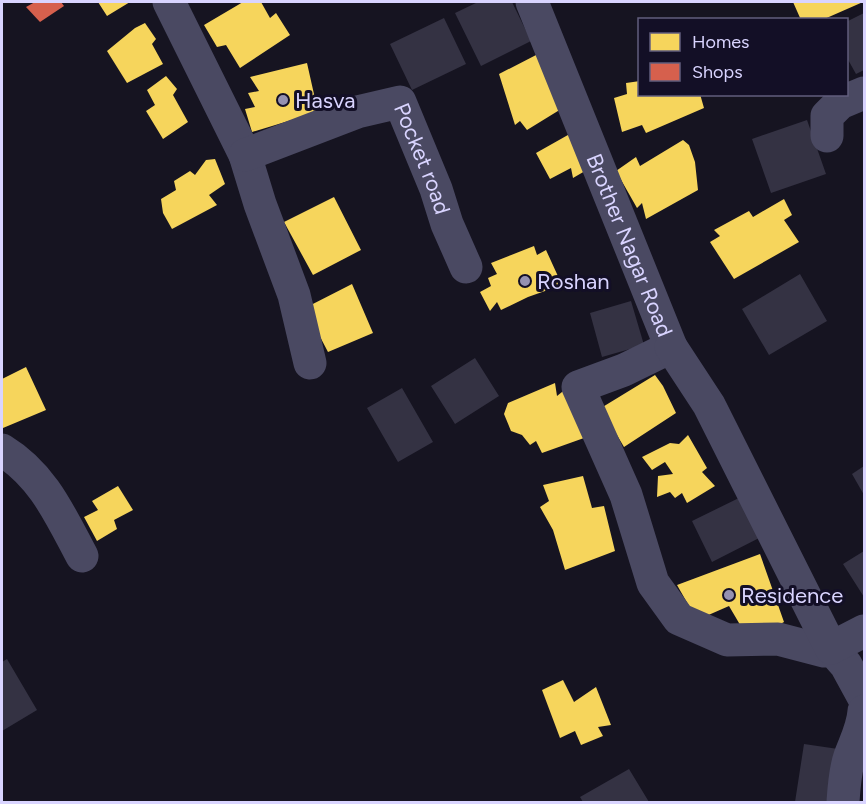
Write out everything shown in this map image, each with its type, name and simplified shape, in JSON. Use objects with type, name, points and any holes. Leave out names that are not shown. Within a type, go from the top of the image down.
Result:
[{"type":"street","points":[[169,2],[245,155],[260,204],[294,295],[310,363]]},
{"type":"street","name":"Brother Nagar Road","points":[[532,2],[670,347],[624,370],[578,387],[626,495],[653,583],[679,620],[727,640],[778,639],[824,651],[831,648]]},
{"type":"street","points":[[827,136],[827,116],[840,103],[864,93]]},
{"type":"street","name":"Pocket road","points":[[245,155],[357,112],[400,102],[466,267]]},
{"type":"street","points":[[670,347],[710,405],[831,648],[846,665],[864,698]]},
{"type":"street","points":[[2,450],[20,461],[43,487],[82,556]]},
{"type":"street","points":[[831,648],[864,631]]},
{"type":"street","points":[[843,802],[850,756],[864,720],[864,711]]},
{"type":"building: Homes","points":[[98,2],[130,2],[107,16]]},
{"type":"building: Homes","points":[[243,2],[261,2],[270,18],[276,13],[290,35],[240,68],[226,45],[217,47],[204,25]]},
{"type":"building: Homes","points":[[793,2],[863,2],[827,18],[800,18]]},
{"type":"building: Homes","points":[[145,23],[156,39],[152,44],[163,64],[127,83],[107,51],[135,28]]},
{"type":"building: Homes","points":[[538,54],[566,106],[527,130],[520,121],[515,125],[499,74]]},
{"type":"building: Homes","name":"Hasva","points":[[307,63],[318,112],[252,132],[245,109],[255,107],[248,93],[259,91],[250,77]]},
{"type":"building: Homes","points":[[166,76],[177,89],[173,95],[188,122],[163,139],[146,111],[155,105],[147,90]]},
{"type":"building: Homes","points":[[638,81],[638,96],[701,96],[704,108],[646,133],[642,125],[622,132],[614,98],[627,94],[626,83]]},
{"type":"building: Homes","points":[[575,131],[585,171],[573,178],[571,168],[550,179],[536,153]]},
{"type":"building: Homes","points":[[683,140],[689,145],[695,162],[698,190],[646,219],[642,203],[637,208],[616,171],[636,157],[640,166]]},
{"type":"building: Homes","points":[[215,159],[225,184],[209,195],[217,205],[172,229],[163,213],[161,199],[176,190],[174,181],[190,171],[195,175],[206,160]]},
{"type":"building: Homes","points":[[334,197],[361,250],[313,275],[284,222]]},
{"type":"building: Homes","points":[[784,199],[792,215],[784,220],[799,242],[734,279],[710,242],[720,236],[714,230],[749,211],[753,217]]},
{"type":"building: Homes","name":"Roshan","points":[[534,246],[537,255],[546,250],[562,285],[501,310],[497,302],[490,311],[480,292],[491,286],[488,278],[497,274],[491,263]]},
{"type":"building: Homes","points":[[352,284],[373,333],[328,352],[305,308]]},
{"type":"building: Homes","points":[[26,367],[46,410],[3,428],[2,379]]},
{"type":"building: Homes","points":[[655,375],[676,413],[624,447],[601,408]]},
{"type":"building: Homes","points":[[555,383],[557,396],[567,388],[584,438],[542,453],[536,441],[530,445],[522,435],[511,431],[504,414],[508,403]]},
{"type":"building: Homes","points":[[688,435],[707,468],[702,472],[715,486],[687,503],[682,493],[675,498],[670,492],[657,497],[658,476],[673,474],[665,462],[652,470],[642,457],[670,443],[679,444]]},
{"type":"building: Homes","points":[[583,476],[592,508],[604,506],[615,551],[565,570],[553,530],[540,507],[549,501],[543,485]]},
{"type":"building: Homes","points":[[118,486],[133,510],[114,520],[117,529],[97,541],[84,517],[98,510],[92,501]]},
{"type":"building: Homes","name":"Residence","points":[[760,554],[784,622],[749,640],[729,606],[697,620],[677,585]]},
{"type":"building: Homes","points":[[563,680],[574,702],[596,687],[611,725],[598,727],[603,736],[581,745],[575,731],[560,738],[542,690]]},
{"type":"building: Shops","points":[[35,2],[61,2],[64,6],[40,22],[26,7]]},
{"type":"building: Other","points":[[478,2],[512,2],[531,41],[481,66],[455,13]]},
{"type":"building: Other","points":[[864,13],[864,70],[856,74],[848,60],[848,21]]},
{"type":"building: Other","points":[[444,18],[466,64],[412,90],[390,44]]},
{"type":"building: Other","points":[[807,120],[826,174],[771,193],[752,139]]},
{"type":"building: Other","points":[[800,274],[827,321],[769,355],[742,309]]},
{"type":"building: Other","points":[[631,301],[644,345],[602,357],[590,313]]},
{"type":"building: Other","points":[[475,358],[499,396],[455,424],[431,386]]},
{"type":"building: Other","points":[[402,388],[433,442],[398,462],[367,408]]},
{"type":"building: Other","points":[[864,466],[864,495],[852,474]]},
{"type":"building: Other","points":[[745,495],[765,535],[712,562],[692,521]]},
{"type":"building: Other","points":[[864,551],[864,597],[843,564]]},
{"type":"building: Other","points":[[7,659],[37,710],[2,731],[2,662]]},
{"type":"building: Other","points":[[804,744],[845,750],[837,802],[795,802]]},
{"type":"building: Other","points":[[629,769],[649,802],[583,802],[580,797]]},
{"type":"place","name":"Hasva","points":[[283,100]]},
{"type":"place","name":"Roshan","points":[[525,281]]},
{"type":"place","name":"Residence","points":[[729,595]]}]
